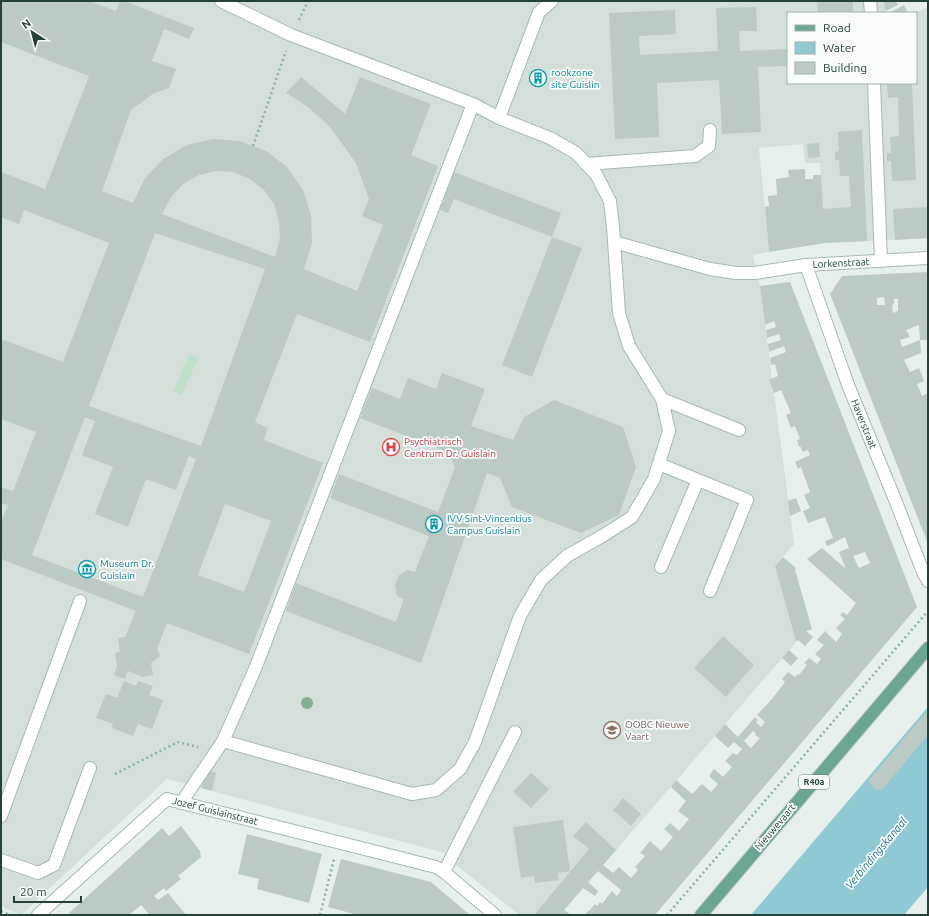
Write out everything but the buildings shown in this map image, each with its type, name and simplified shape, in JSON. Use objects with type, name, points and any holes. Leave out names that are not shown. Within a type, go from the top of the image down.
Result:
[{"type":"main road","name":"Nieuwevaart","points":[[701,915],[928,648]]},
{"type":"street","points":[[221,1],[291,35],[472,104],[499,118],[550,138],[576,153],[596,174],[610,202],[619,312],[629,346],[662,399],[669,431],[654,479],[632,517],[567,556],[542,580],[520,616],[475,742],[460,769],[436,790],[412,794],[223,741]]},
{"type":"street","points":[[499,118],[539,12],[551,1]]},
{"type":"street","points":[[870,1],[871,12]]},
{"type":"street","points":[[874,84],[881,261]]},
{"type":"street","points":[[181,803],[223,741],[255,669],[472,104]]},
{"type":"street","points":[[586,164],[695,156],[709,146],[710,130]]},
{"type":"street","name":"Lorkenstraat","points":[[614,242],[710,269],[736,273],[756,273],[806,265],[928,258]]},
{"type":"street","name":"Haverstraat","points":[[806,265],[848,385],[923,572],[928,581]]},
{"type":"street","points":[[662,399],[739,430]]},
{"type":"street","points":[[658,464],[747,500],[710,591]]},
{"type":"street","points":[[661,567],[698,480]]},
{"type":"street","points":[[1,816],[80,601]]},
{"type":"street","points":[[444,872],[516,732]]},
{"type":"street","points":[[1,860],[38,873],[54,865],[90,768]]},
{"type":"street","name":"Jozef Guislainstraat","points":[[38,915],[167,799],[436,867],[495,915]]},
{"type":"path","points":[[253,146],[291,35],[308,1]]},
{"type":"path","points":[[667,915],[928,611]]},
{"type":"path","points":[[115,774],[178,742],[216,751]]},
{"type":"path","points":[[320,915],[339,842]]},
{"type":"path","points":[[1,911],[10,915]]},
{"type":"shaded area","name":"Psychiatrisch Centrum Dr. Guislain","points":[[1,1],[884,1],[885,12],[787,12],[787,84],[917,84],[917,12],[928,7],[928,238],[825,243],[820,163],[805,163],[803,144],[759,148],[769,252],[753,255],[760,286],[772,379],[769,381],[774,393],[794,544],[775,566],[796,642],[560,915],[520,915],[444,856],[469,803],[445,853],[167,779],[21,915],[1,906]]},
{"type":"green space","points":[[189,354],[198,358],[182,395],[173,391]]},
{"type":"water","name":"Verbindingskanaal","points":[[928,707],[928,887],[904,915],[751,915]]},
{"type":"place","name":"rookzone site Guislin","points":[[538,78]]},
{"type":"place","name":"Psychiatrisch Centrum Dr. Guislain","points":[[391,447]]},
{"type":"place","name":"IVV Sint-Vincentius Campus Guislain","points":[[434,524]]},
{"type":"place","name":"Museum Dr. Guislain","points":[[87,569]]},
{"type":"place","name":"OOBC Nieuwe Vaart","points":[[612,730]]}]
